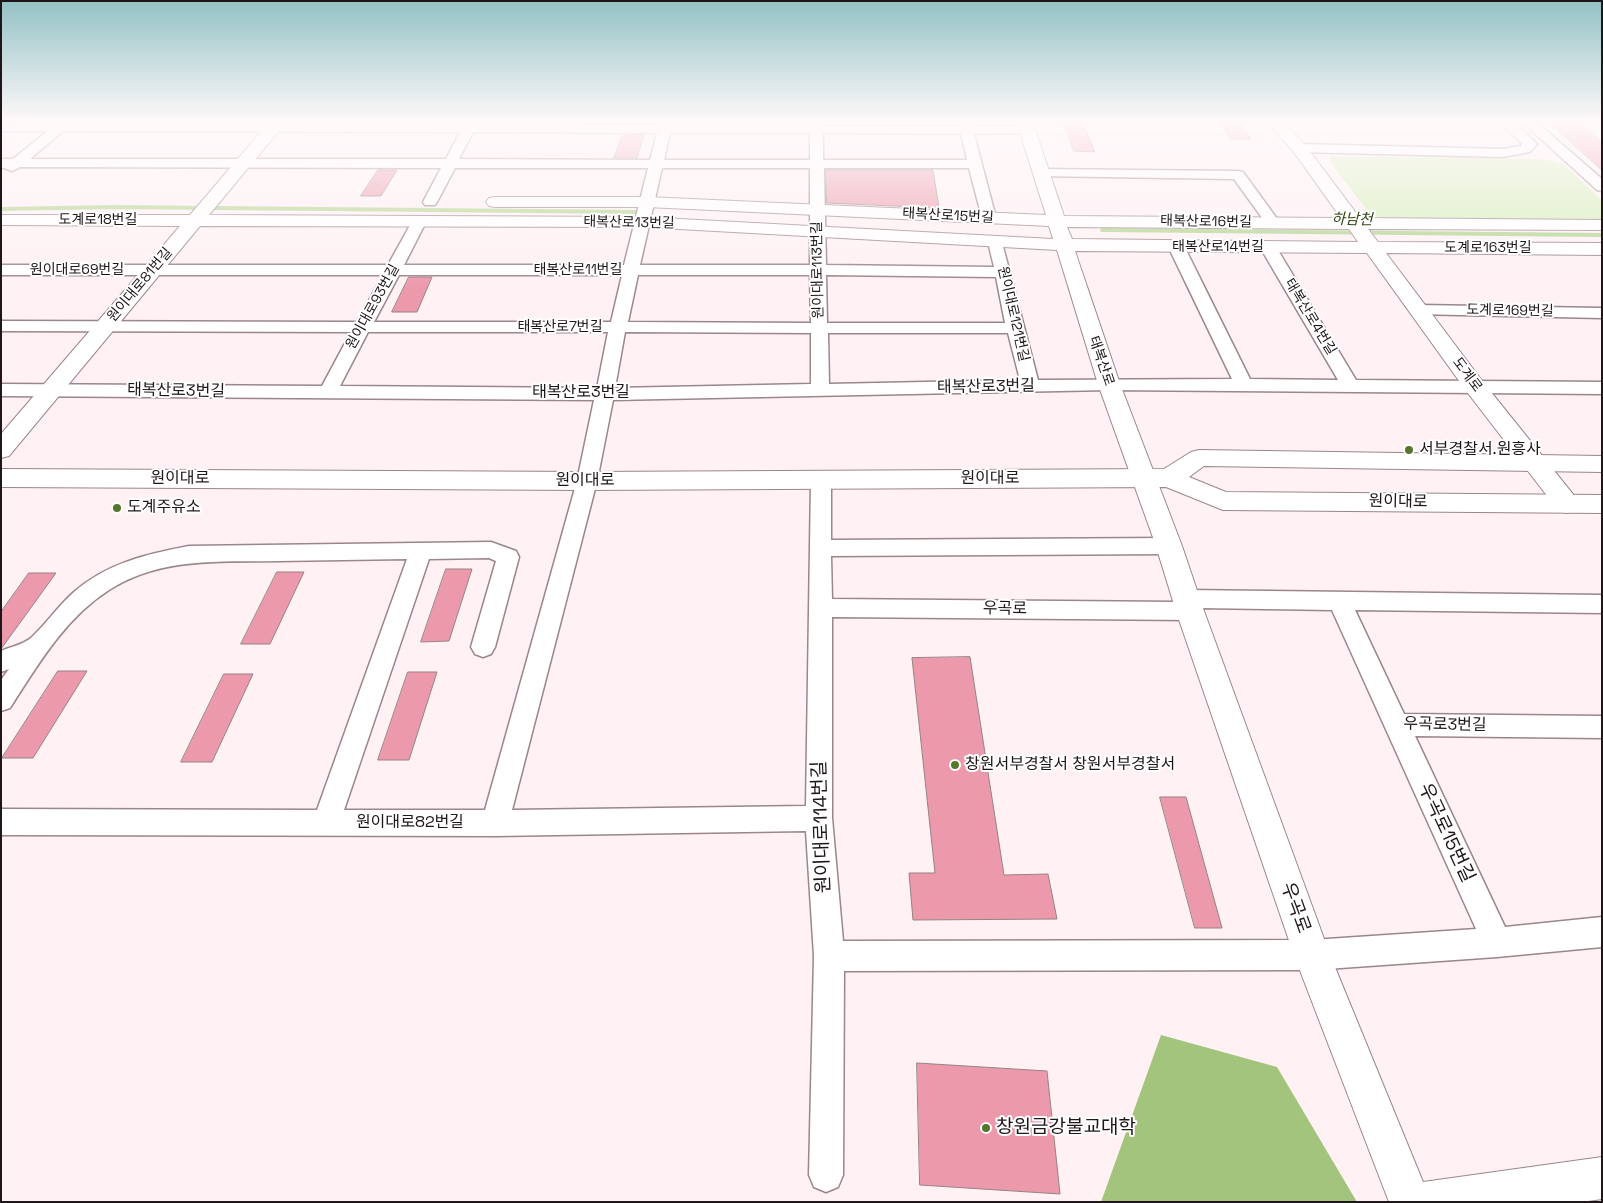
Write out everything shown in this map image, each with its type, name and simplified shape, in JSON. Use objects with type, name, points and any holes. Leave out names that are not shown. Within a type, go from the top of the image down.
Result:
[{"type":"street","name":"원이대로81번길","points":[[1,450],[154,270],[201,208],[231,176]]},
{"type":"street","points":[[430,202],[443,176]]},
{"type":"street","points":[[496,823],[587,481],[618,327],[653,176]]},
{"type":"street","name":"원이대로113번길","points":[[816,176],[820,390]]},
{"type":"street","points":[[978,176],[989,218]]},
{"type":"street","name":"태복산로","points":[[1043,176],[1059,233],[1109,384],[1156,478]]},
{"type":"street","points":[[1239,176],[1273,223]]},
{"type":"street","name":"도계로","points":[[1320,176],[1475,387],[1567,504]]},
{"type":"street","points":[[1590,176],[1602,187]]},
{"type":"street","points":[[201,208],[231,202]]},
{"type":"street","points":[[410,202],[450,202]]},
{"type":"street","name":"태복산로15번길","points":[[480,202],[647,202],[989,218],[1059,233]]},
{"type":"street","name":"도계로18번길","points":[[1,220],[201,208]]},
{"type":"street","name":"태복산로13번길","points":[[201,208],[420,220],[643,222],[996,242],[1059,233]]},
{"type":"street","name":"원이대로93번길","points":[[327,393],[420,220]]},
{"type":"street","name":"태복산로16번길","points":[[1059,233],[1273,223],[1365,236]]},
{"type":"street","points":[[1365,236],[1602,225]]},
{"type":"street","name":"태복산로14번길","points":[[1059,233],[1176,246],[1268,247],[1365,236]]},
{"type":"street","name":"도계로163번길","points":[[1365,236],[1602,249]]},
{"type":"street","name":"원이대로121번길","points":[[996,242],[1014,328],[1031,387]]},
{"type":"street","points":[[1176,246],[1244,386]]},
{"type":"street","name":"태복산로4번길","points":[[1268,247],[1351,387]]},
{"type":"street","name":"원이대로69번길","points":[[1,270],[154,270]]},
{"type":"street","name":"태복산로11번길","points":[[154,270],[818,270],[1003,272]]},
{"type":"street","name":"도계로169번길","points":[[1419,310],[1602,312]]},
{"type":"street","points":[[1,326],[106,326]]},
{"type":"street","name":"태복산로7번길","points":[[106,326],[1014,328]]},
{"type":"street","points":[[1109,384],[1602,388]]},
{"type":"street","name":"태복산로3번길","points":[[1,390],[604,394],[1109,384]]},
{"type":"street","points":[[1156,478],[1199,458],[1602,464]]},
{"type":"street","name":"원이대로","points":[[1,478],[587,481],[1156,478],[1223,501],[1602,504]]},
{"type":"street","name":"우곡로","points":[[1156,478],[1169,546],[1188,605],[1312,955],[1410,1202]]},
{"type":"street","name":"원이대로114번길","points":[[822,480],[819,818],[829,956],[826,1175]]},
{"type":"street","points":[[822,548],[1169,546]]},
{"type":"street","points":[[1,702],[40,644],[64,615],[93,588],[120,573],[152,561],[189,554],[491,550],[508,557],[483,647]]},
{"type":"street","points":[[326,823],[421,551]]},
{"type":"street","points":[[1188,605],[1339,600],[1602,604]]},
{"type":"street","name":"우곡로3번길","points":[[1339,600],[1396,724],[1602,727]]},
{"type":"street","name":"우곡로","points":[[821,608],[1188,605]]},
{"type":"street","points":[[1,662],[40,644]]},
{"type":"street","name":"우곡로15번길","points":[[1396,724],[1497,942]]},
{"type":"street","name":"원이대로82번길","points":[[1,822],[496,823],[819,818]]},
{"type":"street","points":[[829,956],[1312,955],[1497,942],[1602,932]]},
{"type":"street","points":[[1427,1202],[1602,1178]]},
{"type":"green space","points":[[1341,176],[1576,176],[1602,200],[1602,220],[1387,220],[1370,214]]},
{"type":"green space","points":[[1161,1035],[1277,1067],[1357,1202],[1101,1202]]},
{"type":"building","points":[[374,176],[393,176],[381,196],[361,196]]},
{"type":"building","points":[[826,176],[934,176],[939,208],[827,203]]},
{"type":"building","points":[[409,277],[432,277],[417,312],[392,312]]},
{"type":"building","points":[[446,569],[472,569],[449,641],[421,642]]},
{"type":"building","points":[[277,572],[304,572],[270,644],[241,644]]},
{"type":"building","points":[[29,573],[56,573],[1,649],[1,612]]},
{"type":"building","name":"창원서부경찰서 창원서부경찰서","points":[[970,657],[1004,875],[1048,874],[1057,919],[913,920],[909,873],[935,873],[912,658]]},
{"type":"building","points":[[58,671],[87,671],[33,758],[2,758]]},
{"type":"building","points":[[408,672],[437,672],[409,760],[378,760]]},
{"type":"building","points":[[224,674],[253,674],[212,762],[181,762]]},
{"type":"building","points":[[1160,797],[1186,797],[1222,928],[1195,928]]},
{"type":"building","name":"창원금강불교대학","points":[[917,1063],[1047,1071],[1060,1194],[920,1185]]},
{"type":"waterway","name":"하남천","points":[[1,209],[114,207],[639,212]]},
{"type":"waterway","name":"하남천","points":[[1102,230],[1602,235]]},
{"type":"place","name":"서부경찰서.원흥사","points":[[1409,450]]},
{"type":"place","name":"도계주유소","points":[[117,508]]},
{"type":"place","name":"창원서부경찰서 창원서부경찰서","points":[[955,765]]},
{"type":"place","name":"창원금강불교대학","points":[[986,1128]]}]
